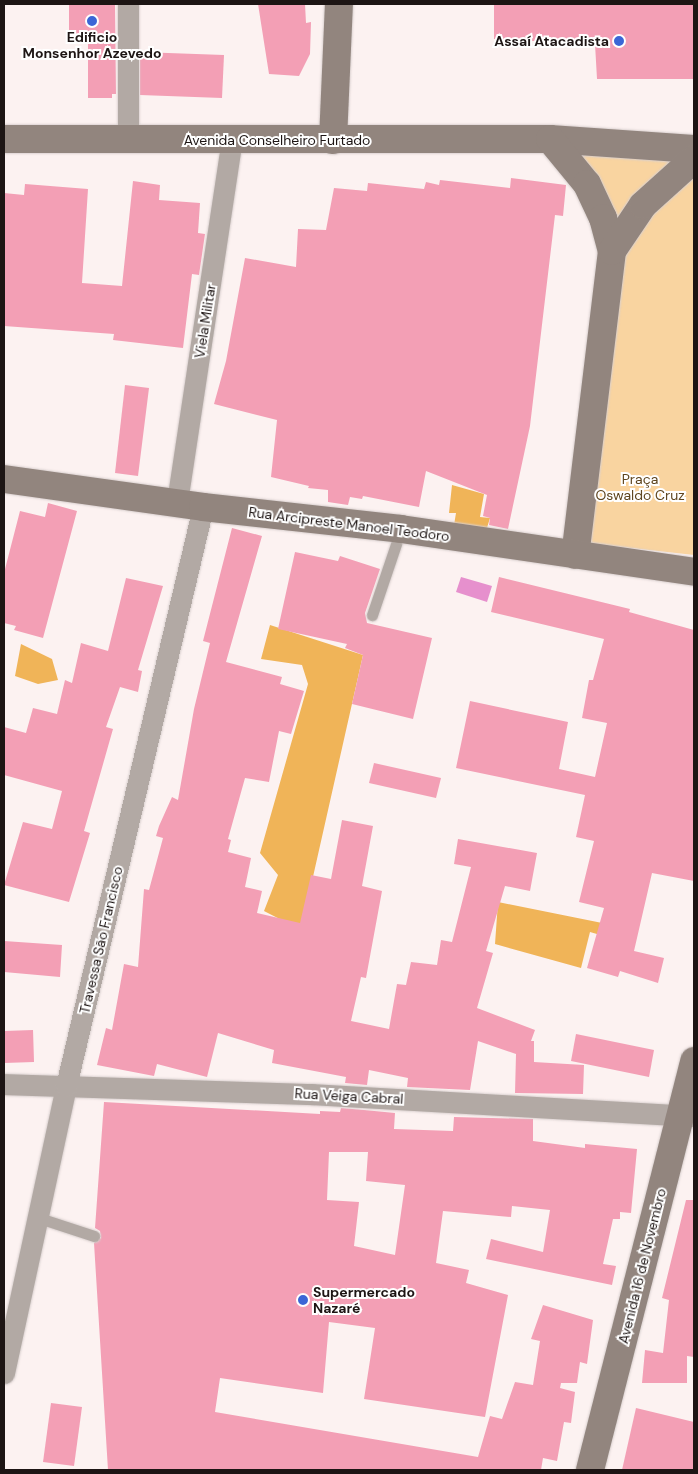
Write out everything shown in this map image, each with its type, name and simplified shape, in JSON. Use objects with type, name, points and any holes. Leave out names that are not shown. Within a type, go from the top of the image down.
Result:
[{"type":"main road","points":[[333,140],[339,4]]},
{"type":"main road","name":"Avenida Conselheiro Furtado","points":[[4,139],[550,139],[694,149]]},
{"type":"main road","points":[[550,139],[587,184],[603,218],[612,251],[575,555]]},
{"type":"main road","points":[[612,251],[643,205],[694,159]]},
{"type":"main road","name":"Rua Arcipreste Manoel Teodoro","points":[[4,479],[399,537],[575,555],[694,572]]},
{"type":"main road","points":[[665,569],[694,566]]},
{"type":"main road","name":"Avenida 16 de Novembro","points":[[590,1470],[687,1115],[694,1061]]},
{"type":"street","points":[[128,4],[128,139]]},
{"type":"street","name":"Viela Militar","points":[[190,505],[232,140]]},
{"type":"street","name":"Travessa São Francisco","points":[[4,1373],[9,1327],[39,1218],[190,505]]},
{"type":"street","name":"Rua Veiga Cabral","points":[[4,1084],[312,1094],[687,1115]]},
{"type":"lane","points":[[372,616],[399,537]]},
{"type":"lane","points":[[39,1218],[94,1236]]},
{"type":"green space","name":"Praça Oswaldo Cruz","points":[[565,151],[694,160],[694,555],[577,542],[615,251]]},
{"type":"shaded area","points":[[452,485],[484,494],[480,517],[490,518],[486,531],[454,525],[456,513],[449,513]]},
{"type":"shaded area","points":[[461,577],[492,586],[487,602],[456,592]]},
{"type":"shaded area","points":[[270,625],[363,655],[301,930],[264,911],[278,875],[260,853],[308,684],[302,665],[261,659]]},
{"type":"shaded area","points":[[21,644],[52,659],[58,680],[38,684],[15,676]]},
{"type":"shaded area","points":[[498,902],[627,928],[621,941],[590,932],[581,968],[495,944]]},
{"type":"building","points":[[69,4],[115,4],[116,94],[112,94],[112,98],[88,98],[88,39],[69,39]]},
{"type":"building","points":[[258,4],[305,4],[306,23],[311,22],[310,54],[299,76],[269,74]]},
{"type":"building","name":"Assaí Atacadista","points":[[494,4],[694,4],[694,79],[597,79],[595,44],[494,39]]},
{"type":"building","points":[[140,52],[224,55],[222,98],[140,95]]},
{"type":"building","points":[[511,178],[566,185],[563,216],[555,215],[530,426],[508,529],[489,525],[490,518],[483,516],[487,495],[426,471],[419,507],[363,496],[362,499],[350,497],[348,505],[328,502],[328,490],[308,488],[309,486],[271,477],[277,420],[214,404],[226,361],[245,258],[296,267],[298,229],[326,230],[334,188],[367,191],[368,183],[424,189],[426,182],[439,185],[440,180],[510,188]]},
{"type":"building","points":[[133,181],[160,185],[159,200],[200,203],[198,233],[205,234],[199,275],[192,274],[183,348],[113,340],[114,334],[4,326],[4,193],[24,195],[25,184],[88,189],[82,283],[122,286]]},
{"type":"building","points":[[125,385],[149,388],[138,476],[115,473]]},
{"type":"building","points":[[48,503],[77,511],[43,638],[14,630],[16,626],[4,623],[4,573],[20,511],[45,517]]},
{"type":"building","points":[[232,528],[262,536],[226,662],[282,677],[280,684],[304,691],[291,734],[279,731],[269,782],[245,778],[228,839],[231,840],[228,852],[251,858],[245,887],[262,891],[257,913],[300,923],[311,875],[331,879],[342,820],[373,826],[362,886],[382,891],[366,978],[361,977],[351,1021],[389,1029],[397,984],[406,985],[411,962],[437,965],[441,940],[452,942],[471,867],[454,864],[458,839],[537,853],[530,891],[505,886],[486,951],[493,953],[477,1008],[535,1030],[531,1041],[534,1041],[534,1062],[584,1065],[583,1094],[515,1093],[516,1054],[478,1041],[470,1090],[407,1087],[408,1078],[369,1070],[367,1085],[345,1083],[346,1077],[272,1063],[274,1050],[218,1033],[207,1077],[157,1064],[154,1076],[97,1065],[106,1028],[112,1030],[124,964],[138,967],[144,889],[149,890],[163,838],[156,836],[159,826],[172,797],[178,800],[194,709],[210,643],[203,641]]},
{"type":"building","points":[[295,552],[338,561],[340,556],[380,569],[365,613],[367,623],[432,638],[413,719],[352,704],[363,655],[345,648],[347,644],[278,629]]},
{"type":"building","points":[[499,577],[630,609],[629,612],[694,630],[694,881],[652,873],[634,951],[664,958],[658,983],[620,971],[618,977],[587,968],[604,908],[579,902],[594,841],[576,837],[585,795],[456,768],[470,701],[568,722],[559,769],[595,777],[607,723],[582,718],[589,680],[593,680],[604,639],[491,612]]},
{"type":"building","points":[[126,578],[163,586],[138,670],[142,671],[138,692],[120,687],[106,727],[113,729],[84,831],[90,833],[69,902],[4,885],[23,822],[52,829],[62,791],[4,775],[4,727],[26,733],[33,708],[57,714],[65,680],[72,683],[81,643],[108,651]]},
{"type":"building","points":[[374,763],[441,778],[436,798],[369,783]]},
{"type":"building","points":[[4,941],[62,945],[60,977],[4,972]]},
{"type":"building","points":[[33,1030],[34,1062],[4,1063],[4,1031]]},
{"type":"building","points":[[576,1034],[654,1050],[649,1077],[571,1061]]},
{"type":"building","points":[[104,1102],[320,1114],[320,1111],[340,1112],[341,1108],[364,1110],[395,1113],[394,1129],[453,1131],[454,1117],[533,1119],[533,1141],[585,1148],[585,1144],[637,1149],[631,1213],[620,1212],[620,1219],[613,1219],[603,1264],[616,1266],[612,1285],[486,1259],[491,1239],[543,1252],[550,1210],[512,1206],[511,1217],[443,1211],[436,1263],[469,1270],[466,1283],[508,1295],[485,1417],[364,1399],[375,1328],[329,1322],[323,1393],[220,1378],[215,1412],[478,1457],[490,1416],[502,1419],[515,1382],[533,1385],[540,1341],[531,1339],[543,1305],[593,1320],[587,1364],[580,1362],[577,1383],[561,1383],[560,1388],[575,1392],[571,1423],[564,1422],[557,1461],[543,1458],[541,1470],[108,1470],[94,1243],[101,1238],[100,1231],[95,1228]],"holes":[[[329,1152],[368,1152],[366,1181],[405,1185],[395,1255],[354,1246],[359,1202],[327,1200]]]},
{"type":"building","points":[[686,1200],[694,1200],[694,1357],[687,1356],[687,1383],[642,1383],[645,1350],[663,1353],[669,1300],[662,1298]]},
{"type":"building","points":[[51,1403],[82,1407],[74,1466],[43,1462]]},
{"type":"building","points":[[636,1408],[694,1422],[694,1470],[622,1470]]},
{"type":"place","name":"Edificio Monsenhor Azevedo","points":[[92,21]]},
{"type":"place","name":"Assaí Atacadista","points":[[619,41]]},
{"type":"place","name":"Supermercado Nazaré","points":[[303,1300]]}]
